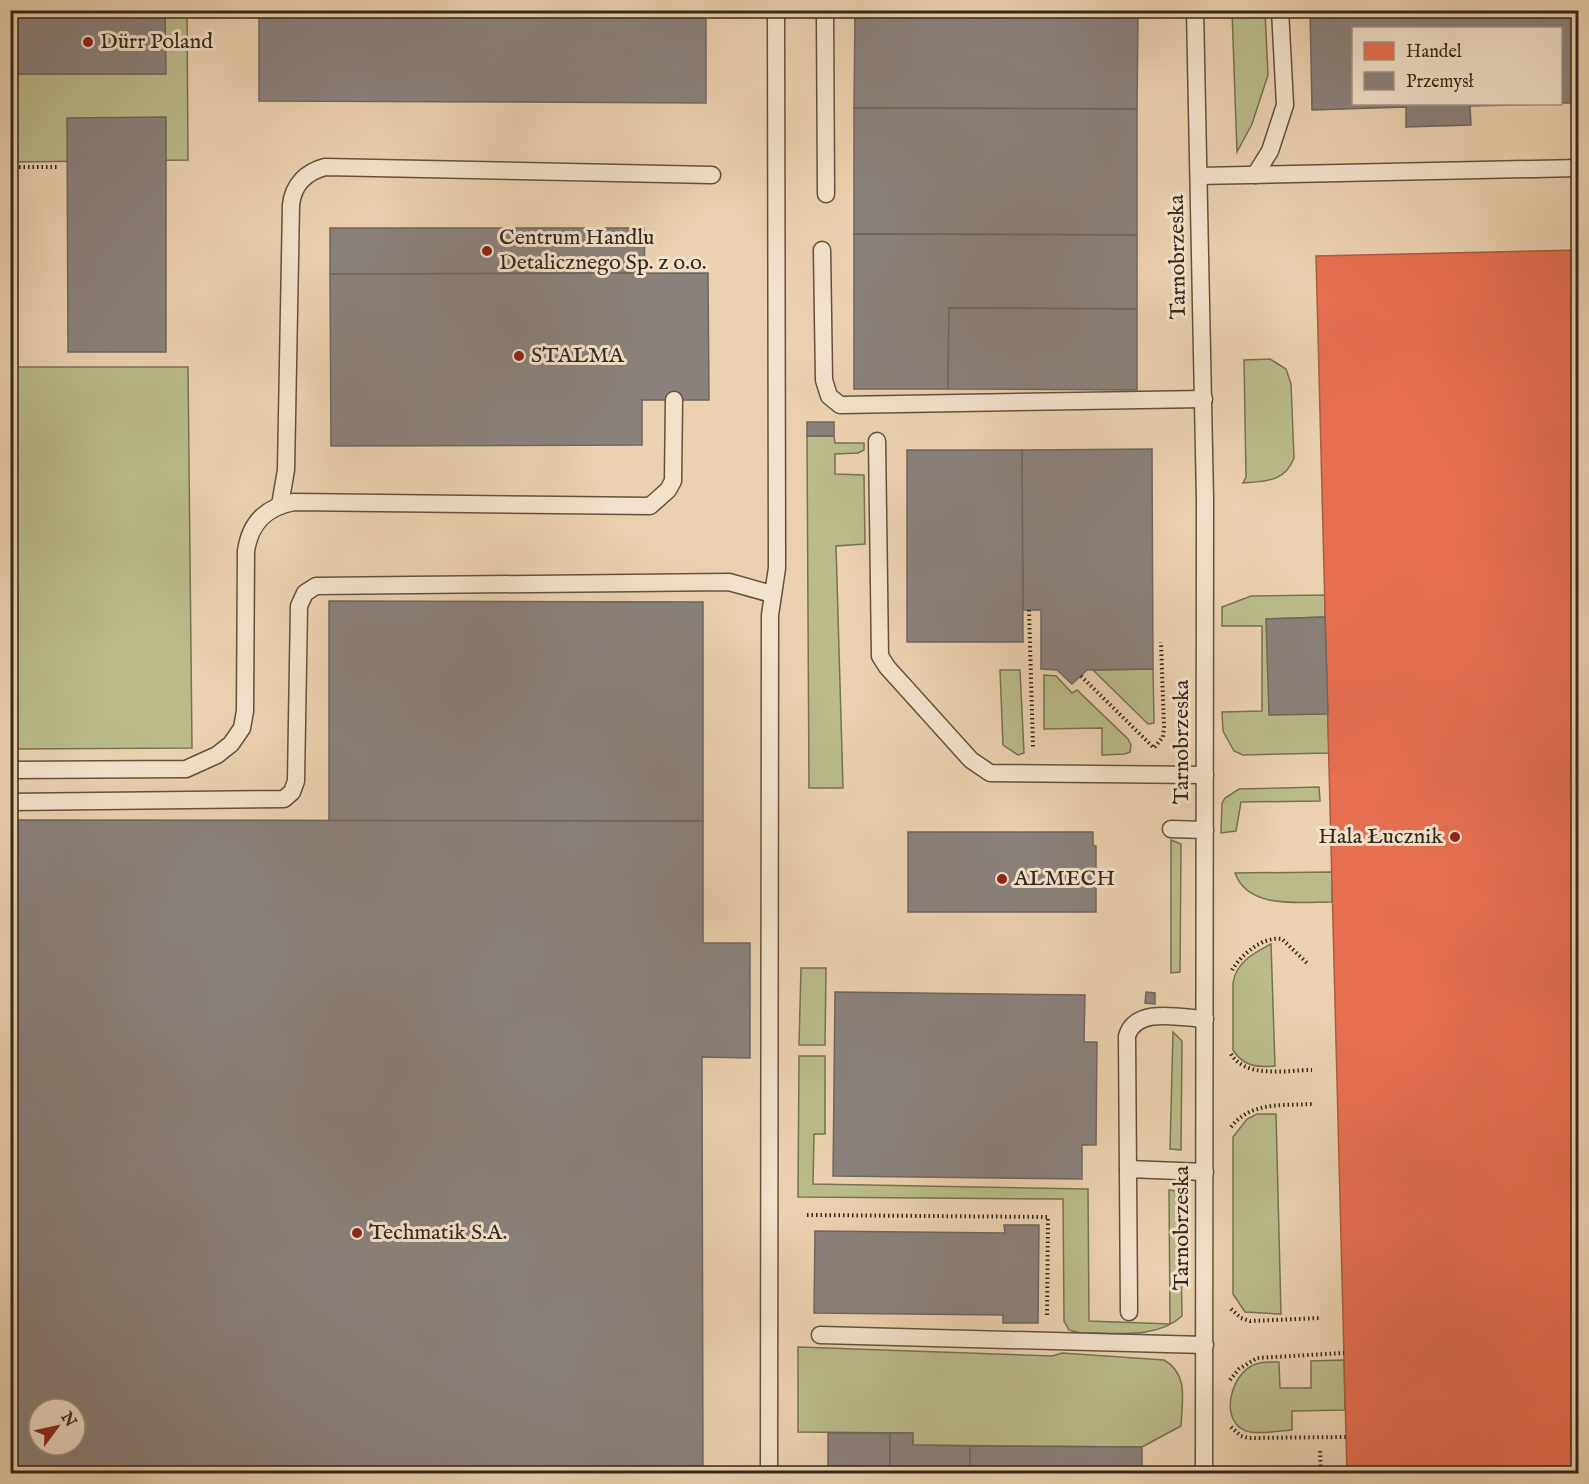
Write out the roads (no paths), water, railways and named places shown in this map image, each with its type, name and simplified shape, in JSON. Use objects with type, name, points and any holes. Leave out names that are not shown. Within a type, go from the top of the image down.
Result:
[{"type":"lane","points":[[769,1473],[770,639],[772,594],[777,568],[776,10]]},
{"type":"lane","points":[[825,10],[826,194]]},
{"type":"lane","name":"Tarnobrzeska","points":[[1195,10],[1204,399],[1204,1473]]},
{"type":"lane","points":[[1255,175],[1270,151],[1285,105],[1281,10]]},
{"type":"lane","points":[[280,505],[286,470],[291,205],[292,193],[306,176],[325,168],[712,175]]},
{"type":"lane","points":[[1199,176],[1578,168]]},
{"type":"lane","points":[[822,250],[824,380],[829,396],[840,405],[1204,399]]},
{"type":"lane","points":[[10,770],[186,769],[217,755],[231,744],[242,728],[245,711],[248,537],[267,512],[280,505],[294,502],[650,506],[668,490],[673,481],[674,400]]},
{"type":"lane","points":[[877,441],[880,656],[886,667],[980,767],[990,773],[1205,775]]},
{"type":"lane","points":[[10,802],[284,799],[292,792],[296,781],[299,606],[305,593],[316,586],[729,582],[772,594]]},
{"type":"lane","points":[[1171,829],[1205,830]]},
{"type":"lane","points":[[1129,1312],[1129,1030],[1137,1021],[1146,1017],[1205,1019]]},
{"type":"lane","points":[[1128,1169],[1204,1172]]},
{"type":"lane","points":[[820,1335],[1205,1345]]},
{"type":"place","name":"Dürr Poland","points":[[88,42]]},
{"type":"place","name":"Centrum Handlu Detalicznego Sp. z o.o.","points":[[487,251]]},
{"type":"place","name":"STALMA","points":[[519,356]]},
{"type":"place","name":"Hala Łucznik","points":[[1455,837]]},
{"type":"place","name":"ALMECH","points":[[1002,879]]},
{"type":"place","name":"Techmatik S.A.","points":[[357,1233]]}]
